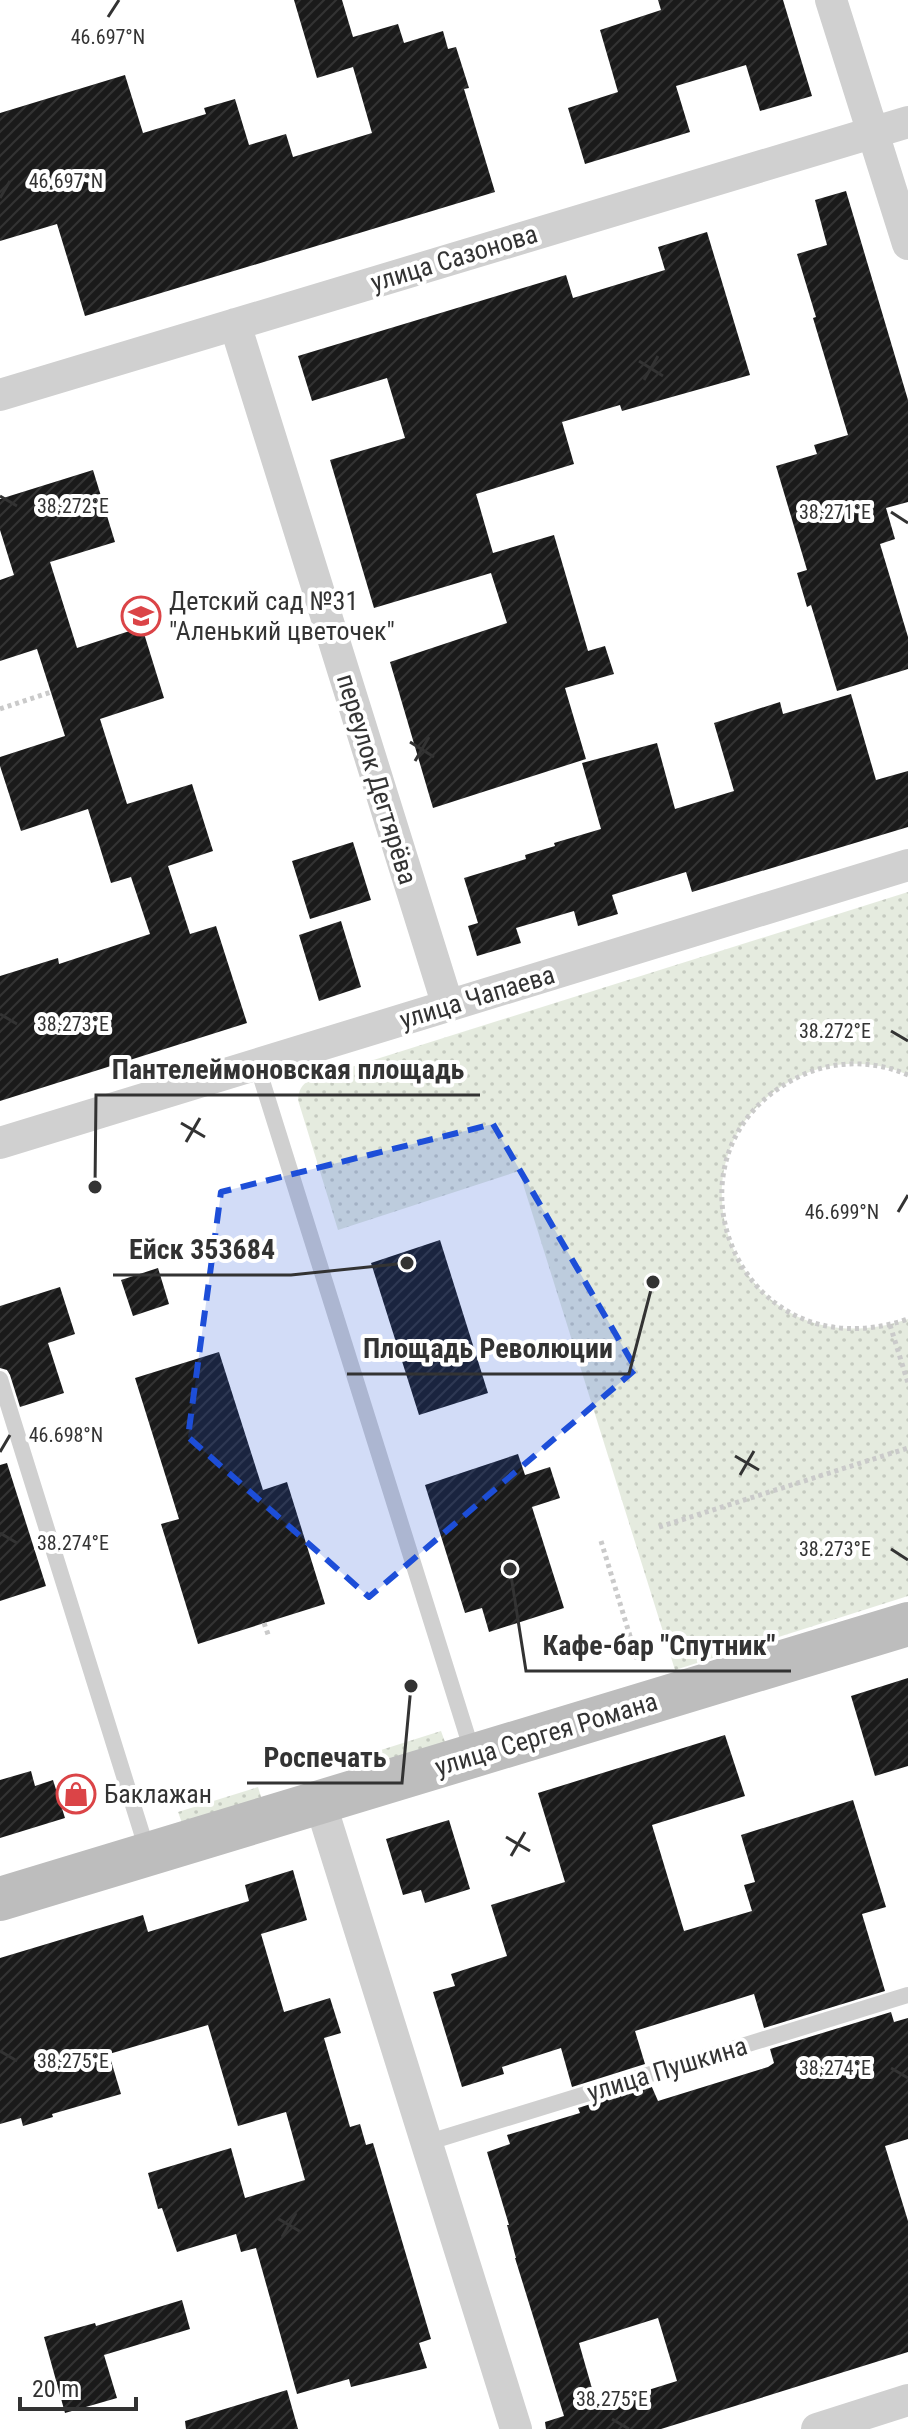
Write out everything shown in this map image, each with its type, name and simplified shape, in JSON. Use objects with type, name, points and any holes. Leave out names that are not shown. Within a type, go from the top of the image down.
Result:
[{"type":"street","points":[[831,0],[908,244]]},
{"type":"street","name":"улица Сазонова","points":[[0,395],[908,122]]},
{"type":"street","name":"переулок Дегтярёва","points":[[235,324],[448,1006]]},
{"type":"street","name":"улица Чапаева","points":[[0,1143],[908,865]]},
{"type":"street","name":"улица Сергея Романа","points":[[0,1899],[908,1624]]},
{"type":"street","points":[[320,1802],[516,2429]]},
{"type":"street","points":[[817,2429],[908,2400]]},
{"type":"lane","points":[[257,1065],[473,1756]]},
{"type":"lane","points":[[0,1379],[149,1855]]},
{"type":"lane","name":"улица Пушкина","points":[[426,2143],[908,1995]]},
{"type":"path","points":[[0,709],[51,692]]},
{"type":"path","points":[[908,1075],[879,1066],[837,1065],[816,1069],[779,1088],[762,1101],[737,1135],[729,1154],[722,1196],[728,1237],[735,1256],[759,1290],[774,1303],[810,1323],[830,1328],[870,1329],[908,1319]]},
{"type":"path","points":[[890,1325],[908,1383]]},
{"type":"path","points":[[659,1527],[908,1448]]},
{"type":"path","points":[[601,1541],[637,1659]]},
{"type":"path","points":[[264,1623],[269,1637]]},
{"type":"highlighted area","points":[[493,1124],[636,1369],[369,1597],[188,1437],[221,1192]]},
{"type":"shaded area","points":[[908,892],[908,1075],[883,1067],[858,1064],[832,1066],[807,1073],[758,1106],[730,1149],[722,1197],[731,1244],[756,1285],[795,1315],[847,1328],[908,1319],[908,1596],[675,1670],[519,1171],[338,1230],[298,1100],[299,1093],[310,1080]]},
{"type":"shaded area","points":[[441,1731],[445,1742],[368,1778],[362,1756]]},
{"type":"shaded area","points":[[258,1787],[265,1810],[182,1823],[178,1812]]},
{"type":"building","points":[[294,0],[342,0],[353,37],[398,24],[404,43],[443,31],[448,49],[456,47],[469,88],[464,89],[495,192],[85,316],[57,224],[0,241],[0,113],[125,75],[143,133],[206,114],[204,108],[235,99],[249,145],[286,134],[293,157],[372,133],[353,67],[317,78]]},
{"type":"building","points":[[658,0],[783,0],[812,96],[760,111],[746,65],[676,86],[690,132],[585,164],[568,108],[618,92],[600,30],[661,10]]},
{"type":"building","points":[[846,191],[908,400],[908,502],[886,508],[895,539],[880,544],[908,637],[908,669],[837,691],[811,605],[807,607],[797,573],[807,570],[776,466],[817,454],[814,445],[848,435],[797,254],[827,245],[815,200]]},
{"type":"building","points":[[707,232],[750,375],[622,411],[620,405],[562,422],[574,464],[476,494],[493,553],[554,535],[588,651],[605,646],[614,674],[565,688],[586,759],[433,808],[390,662],[507,623],[491,573],[374,608],[330,460],[405,438],[387,378],[312,401],[298,356],[566,275],[573,298],[665,270],[658,247]]},
{"type":"building","points":[[93,470],[115,542],[50,562],[77,648],[142,627],[164,698],[100,719],[127,804],[192,784],[213,851],[168,866],[190,934],[216,926],[247,1023],[0,1101],[0,976],[58,958],[59,964],[150,934],[131,877],[111,883],[88,809],[21,831],[0,766],[0,757],[65,736],[37,649],[0,661],[0,580],[14,575],[0,530],[0,499]]},
{"type":"building","points":[[851,694],[876,780],[908,771],[908,827],[692,892],[686,872],[612,895],[618,914],[578,926],[574,911],[516,928],[521,943],[477,956],[468,926],[478,923],[464,878],[526,859],[525,855],[555,846],[554,843],[601,829],[582,763],[657,743],[675,809],[734,791],[714,723],[780,702],[783,714]]},
{"type":"building","points":[[353,842],[371,900],[310,919],[292,861]]},
{"type":"building","points":[[341,921],[361,987],[319,1001],[299,935]]},
{"type":"building","points":[[440,1240],[488,1393],[419,1415],[371,1263]]},
{"type":"building","points":[[158,1268],[169,1304],[133,1316],[121,1280]]},
{"type":"building","points":[[60,1287],[75,1334],[48,1343],[64,1393],[20,1407],[10,1375],[0,1368],[0,1306]]},
{"type":"building","points":[[219,1352],[263,1490],[287,1482],[325,1604],[198,1644],[161,1524],[179,1519],[135,1378]]},
{"type":"building","points":[[518,1454],[525,1475],[550,1467],[560,1498],[532,1507],[564,1608],[489,1632],[482,1608],[465,1613],[425,1485]]},
{"type":"building","points":[[7,1463],[46,1586],[0,1601],[0,1465]]},
{"type":"building","points":[[908,1678],[908,1766],[875,1776],[851,1696]]},
{"type":"building","points":[[725,1735],[745,1796],[652,1825],[684,1931],[752,1911],[744,1885],[755,1882],[741,1835],[853,1800],[886,1907],[862,1914],[885,1991],[764,2028],[754,1994],[635,2031],[645,2064],[572,2087],[561,2048],[502,2067],[504,2074],[462,2087],[433,1992],[455,1986],[451,1974],[507,1956],[491,1905],[565,1882],[538,1793]]},
{"type":"building","points":[[31,1771],[35,1786],[53,1780],[65,1818],[0,1838],[0,1780]]},
{"type":"building","points":[[449,1820],[470,1889],[425,1903],[421,1890],[403,1895],[386,1839]]},
{"type":"building","points":[[293,1870],[307,1920],[261,1934],[284,2012],[330,1998],[341,2033],[324,2038],[350,2127],[360,2124],[366,2145],[373,2143],[431,2339],[419,2343],[427,2368],[351,2387],[349,2379],[297,2394],[256,2248],[241,2252],[236,2234],[177,2252],[162,2208],[158,2209],[148,2173],[231,2148],[245,2198],[305,2180],[286,2112],[238,2126],[208,2025],[109,2054],[121,2094],[52,2114],[53,2117],[23,2126],[21,2118],[0,2124],[0,1958],[143,1915],[148,1932],[249,1901],[245,1885]]},
{"type":"building","points":[[891,2012],[894,2022],[908,2018],[908,2139],[885,2146],[908,2221],[908,2352],[661,2429],[546,2429],[545,2422],[564,2416],[515,2258],[509,2225],[487,2152],[510,2144],[507,2135],[580,2113],[578,2108],[651,2085],[658,2101],[768,2067],[774,2063],[770,2049]],"holes":[[[658,2318],[677,2381],[597,2406],[579,2343]]]},
{"type":"building","points":[[182,2300],[190,2329],[104,2355],[117,2398],[65,2413],[44,2337],[95,2323],[96,2326]]},
{"type":"building","points":[[287,2390],[298,2429],[186,2429],[185,2421]]},
{"type":"place","name":"Детский сад №31 \"Аленький цветочек\"","points":[[141,616]]},
{"type":"place","name":"Пантелеймоновская площадь","points":[[95,1187]]},
{"type":"place","name":"Ейск 353684","points":[[407,1263]]},
{"type":"place","name":"Площадь Революции","points":[[653,1282]]},
{"type":"place","name":"Кафе-бар \"Спутник\"","points":[[510,1569]]},
{"type":"place","name":"Роспечать","points":[[411,1686]]},
{"type":"place","name":"Баклажан","points":[[76,1794]]}]
